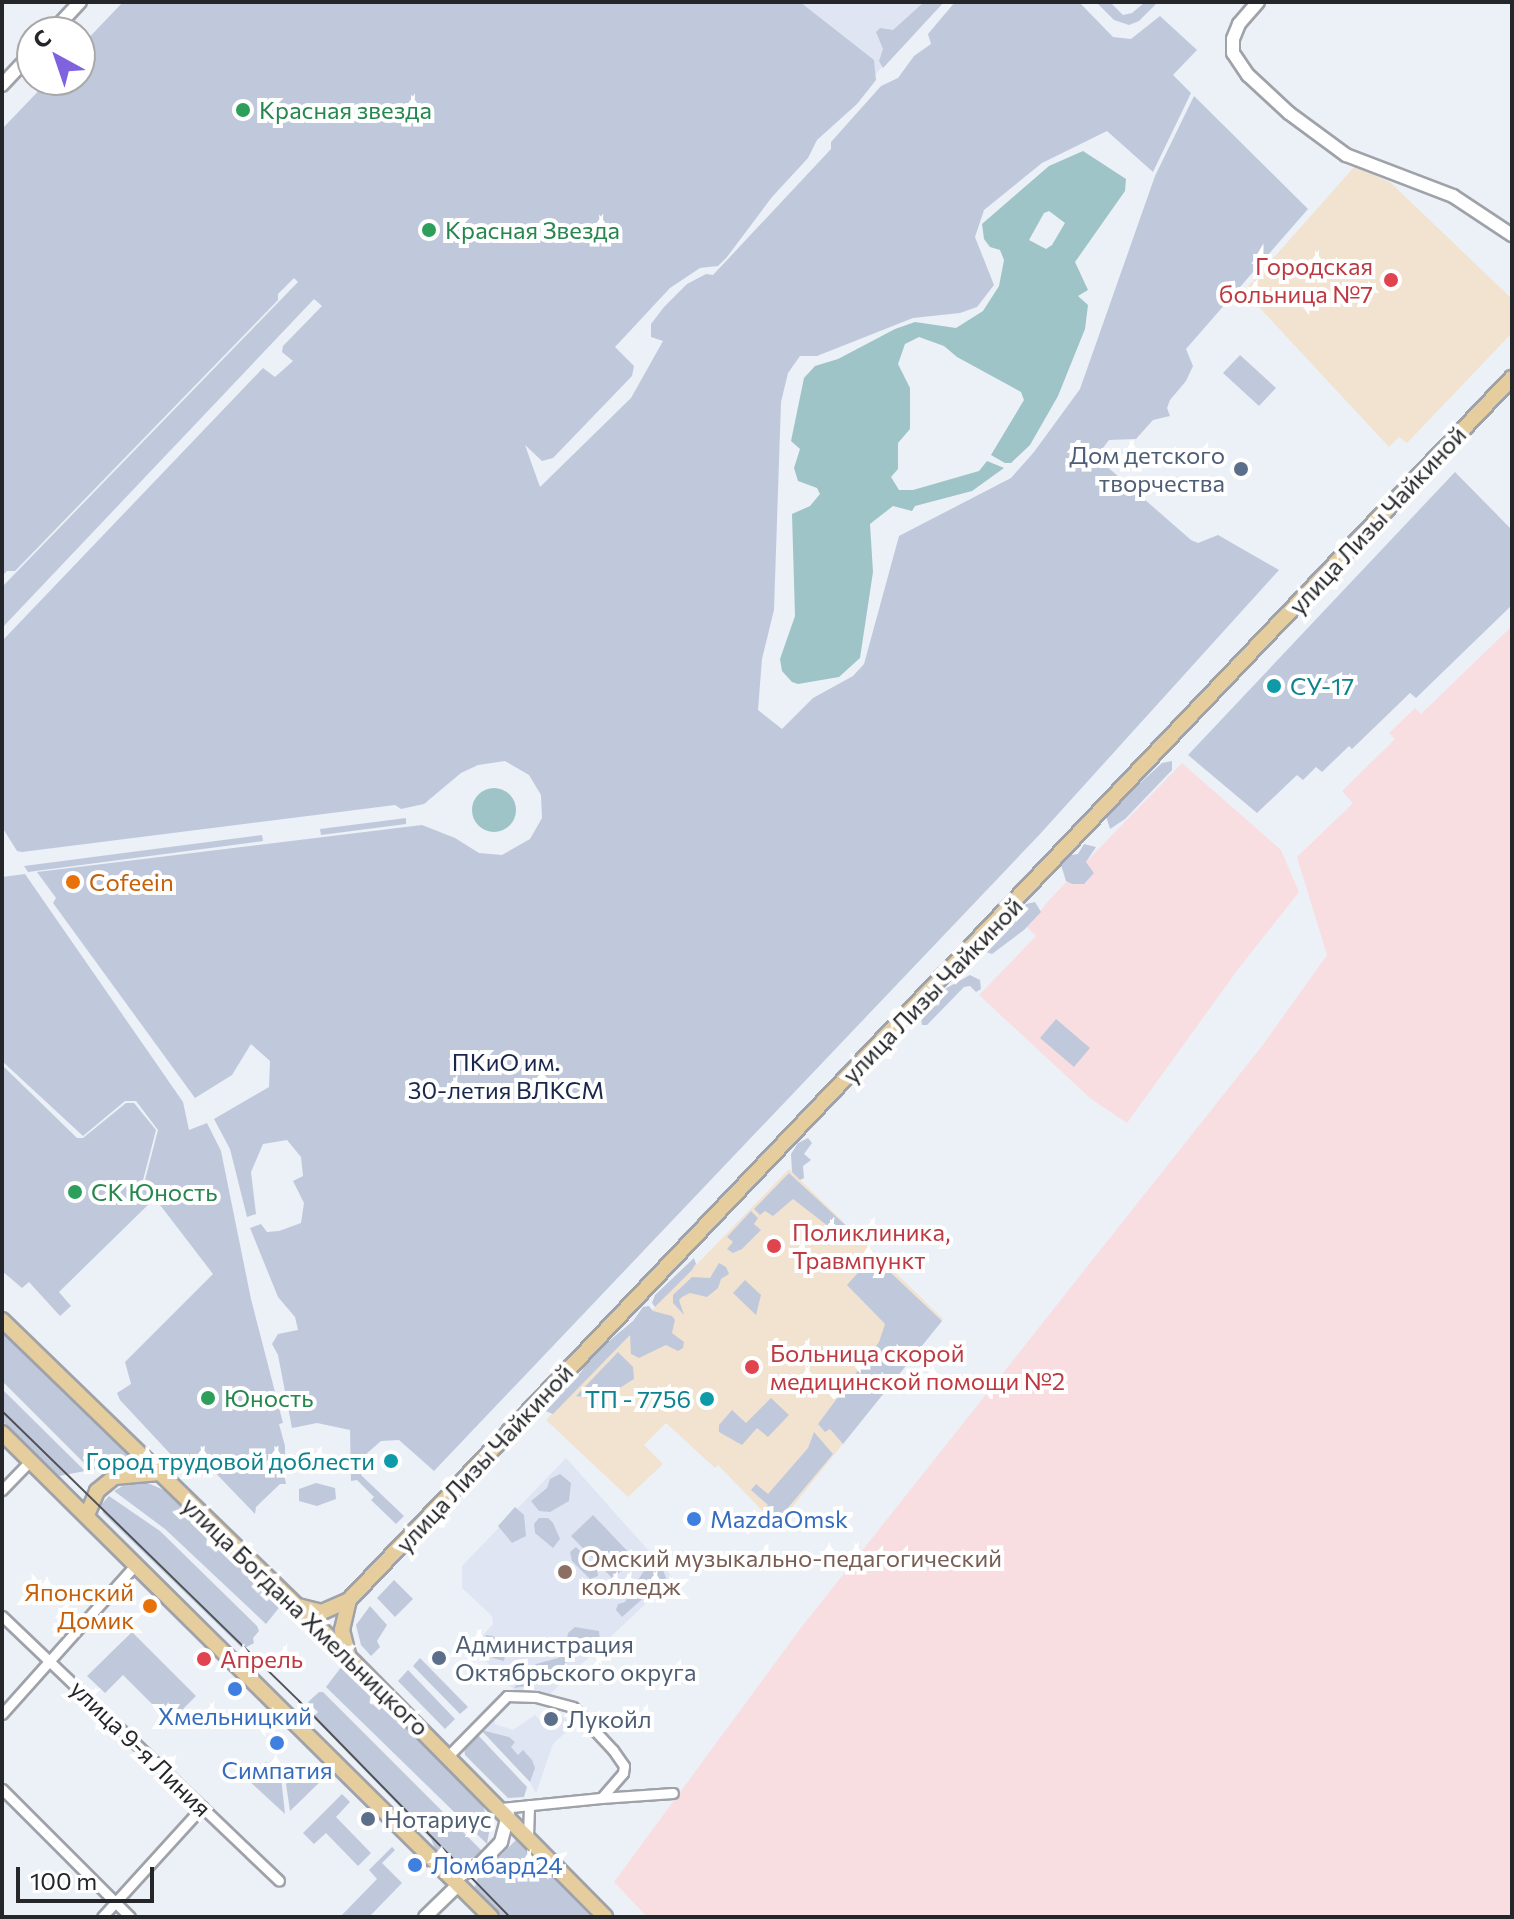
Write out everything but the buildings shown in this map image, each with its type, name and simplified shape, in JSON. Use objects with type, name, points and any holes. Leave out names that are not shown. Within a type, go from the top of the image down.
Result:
[{"type":"main road","points":[[1258,2],[1233,39],[1233,53],[1248,75],[1289,113],[1346,155],[1453,196],[1511,235]]},
{"type":"main road","points":[[2,85],[16,70]]},
{"type":"main road","name":"улица Лизы Чайкиной","points":[[349,1600],[1509,381]]},
{"type":"main road","name":"улица Богдана Хмельницкого","points":[[2,1320],[298,1606],[605,1917]]},
{"type":"main road","points":[[2,1433],[491,1917]]},
{"type":"main road","points":[[87,1515],[97,1491],[114,1477],[160,1473]]},
{"type":"main road","points":[[298,1606],[322,1612],[349,1600]]},
{"type":"main road","points":[[349,1600],[342,1630],[349,1657]]},
{"type":"main road","points":[[443,1868],[462,1874],[479,1865],[501,1842],[504,1812]]},
{"type":"main road","points":[[425,1917],[459,1884]]},
{"type":"street","points":[[2,1490],[31,1460]]},
{"type":"street","points":[[2,1714],[136,1564]]},
{"type":"street","name":"улица 9-я Линия","points":[[2,1616],[279,1881]]},
{"type":"street","points":[[448,1756],[507,1696],[555,1701],[573,1707],[620,1758],[623,1773],[601,1798]]},
{"type":"street","points":[[2,1789],[130,1917]]},
{"type":"street","points":[[504,1812],[529,1805],[673,1793]]},
{"type":"street","points":[[528,1836],[529,1805]]},
{"type":"street","points":[[102,1917],[202,1807]]},
{"type":"shaded area","points":[[794,2],[942,2],[871,79]]},
{"type":"shaded area","points":[[1083,151],[1126,179],[1125,191],[1075,262],[1088,290],[1078,296],[1088,305],[1085,329],[1058,396],[1030,445],[1011,463],[1005,463],[991,455],[1024,400],[1021,392],[957,357],[944,346],[919,337],[905,344],[898,364],[910,388],[910,429],[898,443],[898,469],[891,477],[899,490],[913,490],[979,471],[987,461],[1004,468],[972,491],[915,506],[912,511],[893,506],[870,524],[873,572],[860,658],[839,677],[798,684],[792,682],[782,671],[780,659],[795,616],[792,514],[810,506],[820,494],[817,488],[798,481],[794,468],[800,449],[791,441],[804,378],[815,366],[838,359],[895,329],[915,322],[956,328],[983,311],[999,286],[1004,260],[1000,250],[990,247],[984,239],[982,224],[1049,166]],"holes":[[[1049,211],[1065,223],[1052,245],[1046,249],[1029,240],[1044,213]]]},
{"type":"shaded area","points":[[1355,166],[1391,183],[1512,299],[1512,333],[1407,443],[1399,437],[1389,447],[1244,291]]},
{"type":"shaded area","points":[[1512,626],[1512,1917],[647,1917],[614,1882],[800,1629],[1262,1046],[1327,955],[1297,857],[1353,803],[1342,791],[1395,739],[1389,733],[1415,708],[1421,714]]},
{"type":"shaded area","points":[[1182,763],[1281,850],[1299,892],[1239,968],[1127,1123],[1091,1099],[979,995],[1036,936],[1027,927],[1049,900]]},
{"type":"shaded area","points":[[494,788],[510,794],[516,810],[510,826],[494,832],[478,826],[472,810],[478,794]]},
{"type":"shaded area","name":"Больница скорой медицинской помощи №2","points":[[789,1169],[943,1319],[777,1526],[718,1465],[715,1468],[666,1423],[644,1445],[663,1464],[628,1497],[546,1420]]},
{"type":"shaded area","name":"Омский музыкально-педагогический колледж","points":[[566,1458],[673,1578],[549,1695],[516,1692],[472,1647],[493,1624],[492,1616],[462,1588],[462,1566]]},
{"type":"shaded area","points":[[558,1713],[567,1720],[562,1725],[568,1730],[553,1744],[536,1793],[530,1782],[481,1730],[494,1719],[495,1724],[513,1730],[535,1715],[544,1724]]},
{"type":"green space","name":"ПКиО им. 30-летия ВЛКСМ","points":[[123,2],[800,2],[874,60],[876,80],[857,104],[817,140],[808,158],[772,197],[727,257],[718,266],[700,268],[670,288],[615,347],[634,366],[632,376],[553,458],[542,461],[525,445],[540,487],[631,398],[663,341],[651,337],[651,324],[664,307],[687,284],[706,274],[713,275],[831,149],[831,142],[881,86],[898,78],[914,56],[931,44],[928,34],[955,2],[1079,2],[1113,37],[1131,39],[1160,16],[1197,50],[1173,75],[1191,93],[1153,172],[1107,131],[1042,163],[984,210],[975,237],[994,285],[977,307],[960,313],[913,318],[817,356],[800,356],[788,373],[781,402],[774,610],[762,659],[758,710],[782,729],[813,698],[853,676],[864,664],[899,536],[1011,478],[1080,389],[1155,176],[1194,96],[1308,209],[1186,349],[1193,366],[1186,381],[1170,400],[1167,408],[1170,416],[1153,420],[1136,439],[1109,440],[1096,457],[1191,540],[1198,543],[1218,535],[1279,570],[1040,834],[434,1471],[399,1440],[381,1441],[365,1455],[372,1463],[361,1475],[404,1516],[396,1524],[371,1500],[374,1497],[357,1480],[351,1481],[350,1430],[317,1423],[292,1428],[278,1355],[272,1344],[278,1334],[298,1330],[295,1317],[278,1297],[250,1228],[261,1224],[267,1232],[279,1231],[301,1223],[304,1203],[293,1181],[303,1176],[301,1157],[287,1140],[263,1144],[251,1172],[256,1214],[247,1217],[230,1149],[214,1119],[269,1087],[270,1061],[251,1044],[232,1075],[195,1098],[53,903],[56,898],[37,872],[422,825],[455,838],[479,853],[502,855],[530,839],[542,818],[541,795],[529,775],[505,761],[478,765],[461,773],[424,804],[401,809],[395,805],[22,852],[17,851],[2,827],[2,641],[263,368],[275,377],[293,361],[282,352],[283,346],[322,306],[314,299],[2,628],[2,587],[298,282],[294,278],[278,294],[278,300],[15,571],[7,571],[2,576],[2,129],[34,96],[96,96],[96,30]]},
{"type":"green space","points":[[924,2],[944,2],[883,68],[879,61],[883,49],[876,32],[880,28],[893,30]]},
{"type":"green space","points":[[1096,2],[1110,2],[1123,15],[1132,13],[1145,2],[1158,2],[1139,21],[1129,25],[1114,20]]},
{"type":"green space","points":[[1240,355],[1276,388],[1259,406],[1223,373]]},
{"type":"green space","points":[[1455,472],[1512,530],[1512,605],[1416,698],[1410,693],[1352,749],[1349,746],[1322,772],[1316,767],[1303,780],[1297,775],[1257,813],[1188,755]]},
{"type":"green space","points":[[1172,761],[1172,770],[1125,819],[1110,829],[1106,816],[1162,763]]},
{"type":"green space","points":[[406,818],[406,824],[321,835],[320,829]]},
{"type":"green space","points":[[262,835],[263,841],[28,872],[24,866]]},
{"type":"green space","points":[[1084,844],[1096,847],[1086,862],[1094,873],[1084,884],[1072,884],[1066,881],[1061,865],[1071,855],[1078,854]]},
{"type":"green space","points":[[25,874],[183,1102],[189,1130],[207,1123],[221,1151],[251,1299],[283,1423],[279,1424],[285,1446],[285,1457],[281,1458],[286,1484],[280,1484],[256,1507],[255,1514],[205,1462],[189,1474],[120,1400],[117,1393],[131,1384],[125,1362],[213,1274],[144,1184],[158,1130],[136,1101],[125,1101],[83,1136],[2,1061],[2,877]]},
{"type":"green space","points":[[1035,902],[1041,912],[1024,930],[992,954],[986,952],[985,942],[991,935],[1001,932],[1026,904]]},
{"type":"green space","points":[[970,975],[980,980],[981,989],[976,992],[970,986],[964,987],[927,1025],[922,1025],[921,1017],[929,1007],[939,1005],[943,990]]},
{"type":"green space","points":[[1056,1019],[1090,1048],[1074,1067],[1040,1038]]},
{"type":"green space","name":"СК Юность","points":[[2,1065],[77,1138],[83,1138],[126,1103],[134,1103],[156,1130],[142,1184],[153,1200],[59,1292],[71,1306],[60,1316],[29,1282],[22,1288],[2,1271]]},
{"type":"green space","points":[[808,1138],[812,1143],[804,1154],[811,1160],[803,1166],[804,1178],[800,1180],[792,1172],[791,1154],[798,1143]]},
{"type":"green space","points":[[789,1173],[854,1233],[837,1233],[793,1199],[773,1216],[765,1211],[760,1215],[754,1209]]},
{"type":"green space","points":[[751,1211],[758,1218],[754,1224],[761,1230],[742,1249],[733,1253],[727,1249],[733,1242],[727,1237]]},
{"type":"green space","points":[[873,1256],[942,1321],[843,1444],[830,1429],[825,1432],[818,1424],[879,1342],[885,1324],[847,1285]]},
{"type":"green space","points":[[694,1258],[696,1264],[691,1271],[655,1307],[652,1303],[655,1295]]},
{"type":"green space","points":[[719,1263],[726,1267],[729,1274],[707,1297],[690,1293],[682,1297],[679,1300],[684,1315],[673,1303],[673,1295],[692,1277],[710,1278]]},
{"type":"green space","points":[[745,1280],[761,1295],[756,1315],[733,1293]]},
{"type":"green space","points":[[649,1306],[653,1311],[672,1316],[675,1320],[672,1333],[684,1342],[683,1348],[678,1351],[666,1345],[639,1358],[631,1354],[630,1335],[553,1414],[543,1410],[581,1372],[591,1356],[633,1321],[643,1307]]},
{"type":"green space","points":[[2,1330],[132,1456],[133,1461],[91,1470],[2,1381]]},
{"type":"green space","points":[[618,1352],[633,1367],[634,1379],[615,1391],[589,1398],[576,1396]]},
{"type":"green space","points":[[2,1389],[85,1471],[59,1476],[3,1422]]},
{"type":"green space","points":[[771,1398],[789,1415],[768,1437],[757,1428],[742,1445],[719,1432],[719,1425],[732,1410],[746,1423]]},
{"type":"green space","points":[[814,1432],[833,1454],[777,1521],[764,1510],[768,1505],[751,1490],[756,1484],[768,1494],[808,1448]]},
{"type":"green space","points":[[560,1474],[571,1483],[569,1501],[550,1512],[539,1511],[531,1501],[547,1488],[550,1479]]},
{"type":"green space","points":[[143,1481],[164,1490],[282,1604],[266,1624],[165,1529],[114,1491],[124,1485]]},
{"type":"green space","points":[[316,1483],[335,1488],[336,1499],[317,1506],[299,1501],[299,1489]]},
{"type":"green space","points":[[109,1496],[160,1531],[257,1626],[259,1631],[253,1638],[254,1643],[243,1649],[103,1513],[101,1505]]},
{"type":"green space","points":[[515,1507],[524,1515],[526,1536],[512,1543],[498,1526]]},
{"type":"green space","points":[[593,1515],[634,1558],[613,1579],[571,1536]]},
{"type":"green space","points":[[539,1518],[548,1518],[553,1523],[560,1539],[553,1548],[535,1533],[534,1524]]},
{"type":"green space","points":[[576,1547],[597,1568],[598,1576],[590,1579],[572,1561],[570,1552]]},
{"type":"green space","points":[[656,1566],[663,1570],[666,1578],[622,1617],[616,1610],[618,1604],[625,1602],[643,1572]]},
{"type":"green space","points":[[394,1580],[413,1599],[395,1617],[377,1598]]},
{"type":"green space","points":[[370,1606],[387,1625],[377,1641],[380,1647],[371,1656],[361,1645],[356,1625]]},
{"type":"green space","points":[[575,1627],[599,1631],[600,1642],[574,1655],[546,1683],[514,1688],[536,1664],[558,1658],[565,1650],[568,1633]]},
{"type":"green space","points":[[132,1632],[196,1696],[170,1722],[123,1675],[105,1693],[87,1676]]},
{"type":"green space","points":[[486,1635],[493,1636],[506,1650],[504,1661],[493,1658],[483,1649]]},
{"type":"green space","points":[[420,1658],[468,1707],[460,1714],[413,1666]]},
{"type":"green space","points":[[342,1666],[482,1803],[490,1827],[487,1844],[326,1687]]},
{"type":"green space","points":[[408,1670],[455,1719],[445,1729],[398,1681]]},
{"type":"green space","points":[[323,1692],[482,1851],[476,1857],[446,1860],[437,1853],[431,1839],[313,1717],[318,1712],[308,1702]]},
{"type":"green space","points":[[481,1730],[509,1737],[515,1742],[511,1747],[518,1755],[523,1750],[535,1768],[530,1782]]},
{"type":"green space","points":[[477,1734],[527,1787],[524,1797],[508,1798],[465,1755],[464,1748]]},
{"type":"green space","points":[[266,1762],[281,1777],[285,1814],[248,1780]]},
{"type":"green space","points":[[306,1763],[323,1779],[290,1811],[286,1784]]},
{"type":"green space","points":[[342,1794],[350,1802],[336,1817],[371,1853],[358,1866],[326,1833],[314,1844],[303,1833]]},
{"type":"green space","points":[[517,1839],[591,1917],[499,1917],[474,1891],[477,1879]]},
{"type":"green space","points":[[392,1847],[395,1850],[382,1863],[402,1883],[369,1917],[340,1917],[377,1879],[369,1870]]},
{"type":"tram line","points":[[2,1411],[299,1701],[510,1917]]},
{"type":"place","name":"Красная звезда","points":[[243,110]]},
{"type":"place","name":"Красная Звезда","points":[[429,230]]},
{"type":"place","name":"Городская больница №7","points":[[1391,280]]},
{"type":"place","name":"Дом детского творчества","points":[[1241,469]]},
{"type":"place","name":"СУ-17","points":[[1274,686]]},
{"type":"place","name":"Cofeein","points":[[73,882]]},
{"type":"place","name":"СК Юность","points":[[75,1192]]},
{"type":"place","name":"Поликлиника, Травмпункт","points":[[774,1246]]},
{"type":"place","name":"Больница скорой медицинской помощи №2","points":[[752,1367]]},
{"type":"place","name":"Юность","points":[[208,1398]]},
{"type":"place","name":"ТП - 7756","points":[[707,1399]]},
{"type":"place","name":"Город трудовой доблести","points":[[391,1461]]},
{"type":"place","name":"MazdaOmsk","points":[[694,1519]]},
{"type":"place","name":"Омский музыкально-педагогический колледж","points":[[565,1572]]},
{"type":"place","name":"Японский Домик","points":[[150,1606]]},
{"type":"place","name":"Администрация Октябрьского округа","points":[[439,1658]]},
{"type":"place","name":"Апрель","points":[[204,1659]]},
{"type":"place","name":"Хмельницкий","points":[[235,1689]]},
{"type":"place","name":"Лукойл","points":[[551,1719]]},
{"type":"place","name":"Симпатия","points":[[277,1743]]},
{"type":"place","name":"Нотариус","points":[[368,1819]]},
{"type":"place","name":"Ломбард24","points":[[415,1865]]}]
